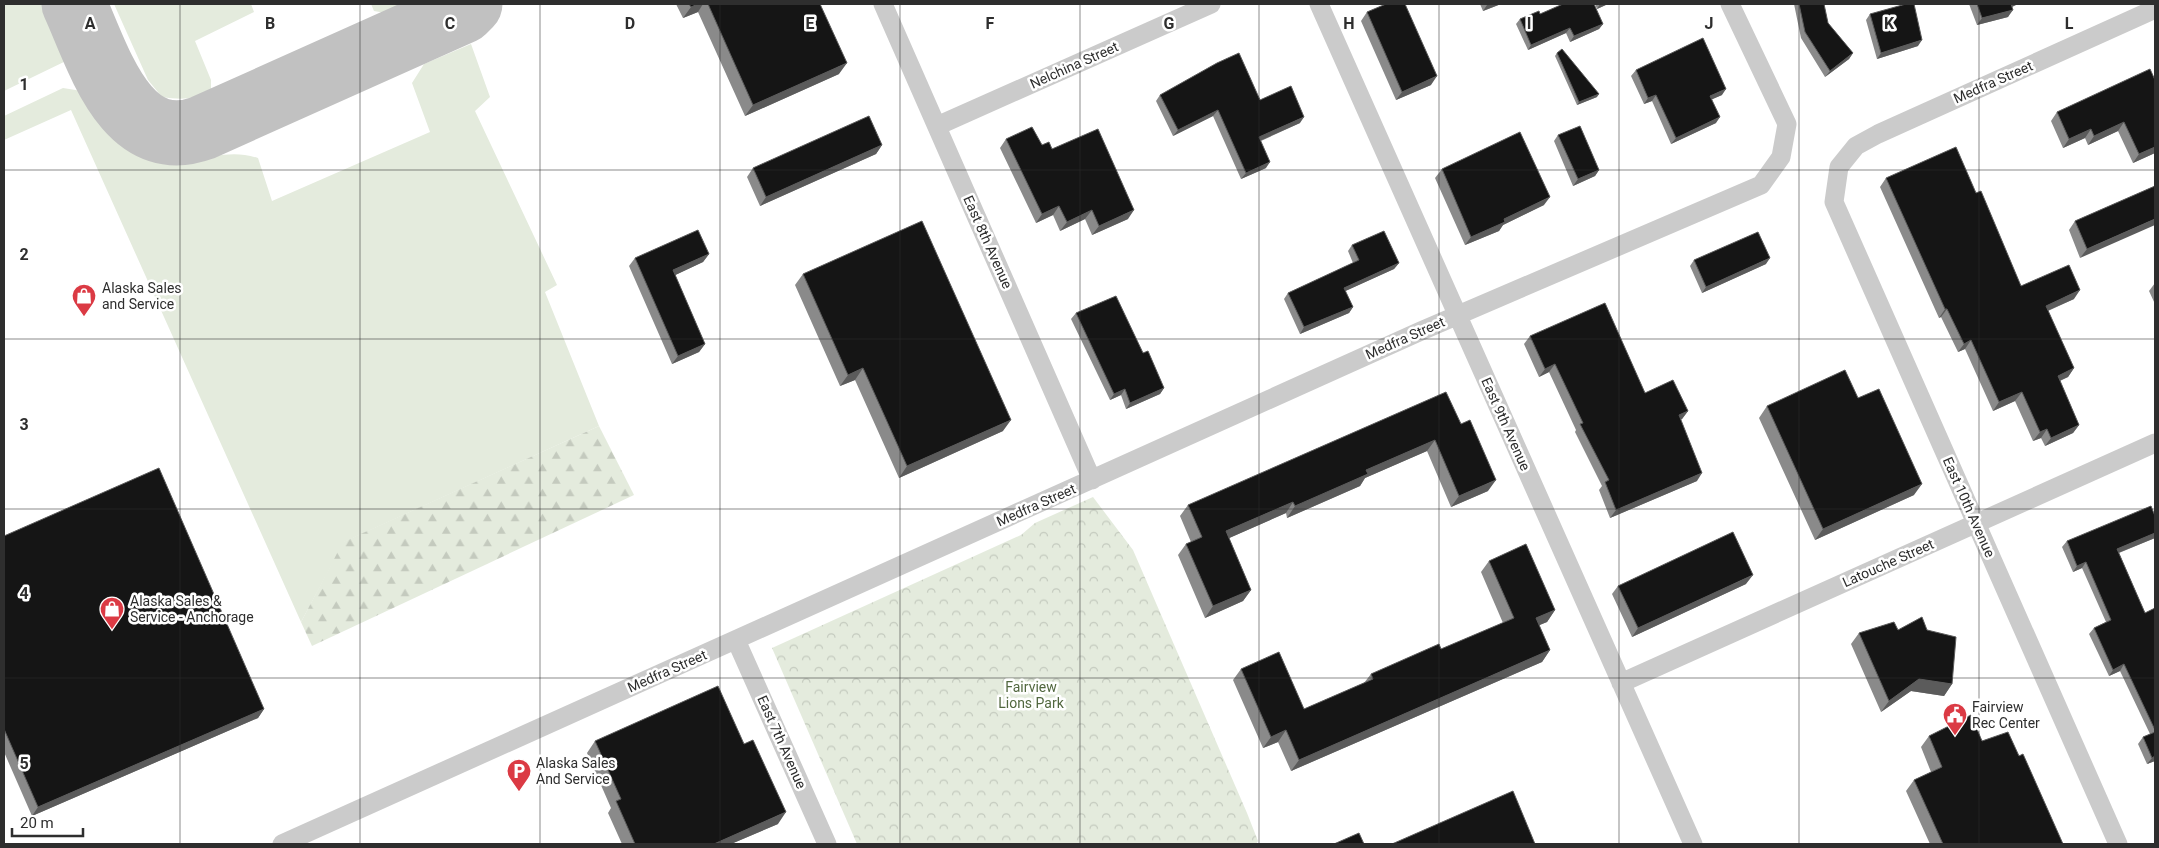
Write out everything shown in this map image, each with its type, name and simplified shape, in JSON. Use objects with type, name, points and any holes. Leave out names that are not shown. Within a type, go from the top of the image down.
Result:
[{"type":"street","name":"East 8th Avenue","points":[[883,4],[1092,480]]},
{"type":"street","name":"Nelchina Street","points":[[937,126],[1210,4]]},
{"type":"street","name":"East 9th Avenue","points":[[1319,4],[1693,844]]},
{"type":"street","name":"Medfra Street","points":[[282,844],[1457,315],[1761,185],[1781,157],[1787,124],[1730,4]]},
{"type":"street","name":"Medfra Street","points":[[1839,167],[1856,146],[1878,134],[2155,9]]},
{"type":"street","name":"East 10th Avenue","points":[[1839,167],[1834,202],[2118,844]]},
{"type":"street","name":"Latouche Street","points":[[1621,683],[2155,443]]},
{"type":"street","name":"East 7th Avenue","points":[[736,640],[827,844]]},
{"type":"green space","points":[[4,4],[45,4],[70,59],[4,91]]},
{"type":"green space","points":[[114,4],[251,4],[254,12],[195,41],[211,80],[211,89],[193,97],[176,99],[162,97],[148,80]]},
{"type":"green space","points":[[371,4],[410,4],[391,14],[374,11]]},
{"type":"green space","points":[[471,44],[490,97],[475,111],[557,285],[545,292],[599,426],[344,542],[301,622],[71,110],[4,140],[4,116],[63,88],[88,92],[107,126],[114,134],[144,152],[179,160],[232,154],[258,158],[272,201],[430,132],[412,83],[424,64]]},
{"type":"green space","points":[[599,426],[634,495],[312,646],[301,622],[343,542]]},
{"type":"green space","name":"Fairview Lions Park","points":[[1093,497],[1133,550],[1247,813],[1258,841],[1256,844],[857,844],[772,648],[1021,535],[1035,523]]},
{"type":"building","points":[[708,4],[820,4],[847,63],[753,105]]},
{"type":"building","points":[[1386,4],[1405,4],[1437,76],[1402,92],[1367,12]]},
{"type":"building","points":[[1563,4],[1594,4],[1603,24],[1574,36],[1570,28],[1531,45],[1520,19],[1539,11],[1540,14]]},
{"type":"building","points":[[1799,4],[1824,4],[1828,23],[1853,53],[1830,71],[1805,32]]},
{"type":"building","points":[[1906,4],[1914,4],[1922,40],[1881,53],[1870,14]]},
{"type":"building","points":[[1977,4],[2011,4],[2013,10],[1982,18]]},
{"type":"building","points":[[1703,38],[1726,89],[1710,96],[1720,117],[1676,138],[1656,95],[1648,98],[1636,70]]},
{"type":"building","points":[[1562,49],[1599,94],[1579,102],[1557,53]]},
{"type":"building","points":[[1239,53],[1260,100],[1291,86],[1304,117],[1259,137],[1270,162],[1246,173],[1218,110],[1178,130],[1160,95]]},
{"type":"building","points":[[2150,69],[2155,80],[2155,147],[2139,154],[2124,122],[2094,136],[2091,129],[2069,139],[2057,112]]},
{"type":"building","points":[[869,116],[882,145],[766,197],[753,168]]},
{"type":"building","points":[[1580,126],[1599,170],[1578,179],[1558,135]]},
{"type":"building","points":[[1032,127],[1042,145],[1049,142],[1052,149],[1098,129],[1134,210],[1099,226],[1092,210],[1067,222],[1059,206],[1042,214],[1006,139]]},
{"type":"building","points":[[1520,132],[1550,197],[1504,219],[1505,222],[1471,237],[1442,169]]},
{"type":"building","points":[[1956,147],[1976,193],[1981,191],[2021,286],[2069,265],[2080,290],[2046,306],[2074,368],[2058,376],[2079,425],[2051,438],[2047,429],[2040,432],[2022,392],[1999,402],[1971,340],[1964,344],[1947,309],[1945,309],[1886,178]]},
{"type":"building","points":[[2155,186],[2155,219],[2087,249],[2075,221]]},
{"type":"building","points":[[922,221],[1011,420],[907,466],[863,368],[848,375],[803,274]]},
{"type":"building","points":[[698,230],[709,254],[673,270],[705,344],[678,356],[635,258]]},
{"type":"building","points":[[1384,231],[1399,263],[1344,288],[1353,307],[1304,327],[1288,293],[1359,260],[1352,245]]},
{"type":"building","points":[[1758,232],[1770,258],[1706,287],[1694,260]]},
{"type":"building","points":[[1116,296],[1143,353],[1148,351],[1164,388],[1130,403],[1125,389],[1114,394],[1076,313]]},
{"type":"building","points":[[1605,303],[1645,393],[1673,380],[1688,411],[1679,415],[1702,473],[1616,510],[1605,482],[1609,480],[1580,424],[1583,423],[1555,364],[1545,369],[1530,336]]},
{"type":"building","points":[[1845,370],[1858,398],[1879,389],[1922,484],[1823,529],[1767,406]]},
{"type":"building","points":[[1446,392],[1461,424],[1470,420],[1496,480],[1459,496],[1435,440],[1366,470],[1368,474],[1295,506],[1293,502],[1226,531],[1251,590],[1213,606],[1186,544],[1202,537],[1188,505]]},
{"type":"building","name":"Alaska Sales & Service - Anchorage","points":[[159,468],[264,709],[38,807],[4,729],[4,536]]},
{"type":"building","points":[[2151,506],[2155,516],[2155,533],[2117,549],[2145,613],[2155,608],[2155,730],[2124,664],[2113,670],[2094,628],[2111,620],[2086,562],[2077,566],[2067,541]]},
{"type":"building","points":[[1733,532],[1753,575],[1638,628],[1618,586]]},
{"type":"building","points":[[1526,544],[1555,610],[1536,618],[1550,650],[1299,760],[1286,730],[1271,737],[1241,669],[1279,652],[1304,709],[1373,679],[1371,674],[1439,644],[1441,649],[1514,618],[1489,561]]},
{"type":"building","points":[[1922,617],[1927,630],[1956,637],[1952,684],[1919,679],[1889,701],[1859,633],[1894,622],[1898,630]]},
{"type":"building","points":[[718,686],[744,744],[753,740],[786,812],[714,844],[635,844],[616,801],[621,799],[595,741]]},
{"type":"building","name":"Fairview Rec Center","points":[[1971,715],[1982,741],[2008,732],[2019,756],[2023,754],[2063,844],[1943,844],[1914,780],[1942,767],[1929,736]]},
{"type":"building","points":[[2155,732],[2155,756],[2152,758],[2143,737]]},
{"type":"building","points":[[1513,791],[1535,844],[1392,844]]},
{"type":"building","points":[[1359,833],[1364,844],[1334,844]]},
{"type":"taxiway","points":[[74,4],[93,49],[118,96],[134,115],[153,128],[175,133],[202,128],[463,11],[470,4]]},
{"type":"place","name":"Alaska Sales and Service","points":[[84,317]]},
{"type":"place","name":"Alaska Sales & Service - Anchorage","points":[[112,630]]},
{"type":"place","name":"Fairview Rec Center","points":[[1955,736]]},
{"type":"place","name":"Alaska Sales And Service","points":[[519,792]]}]
